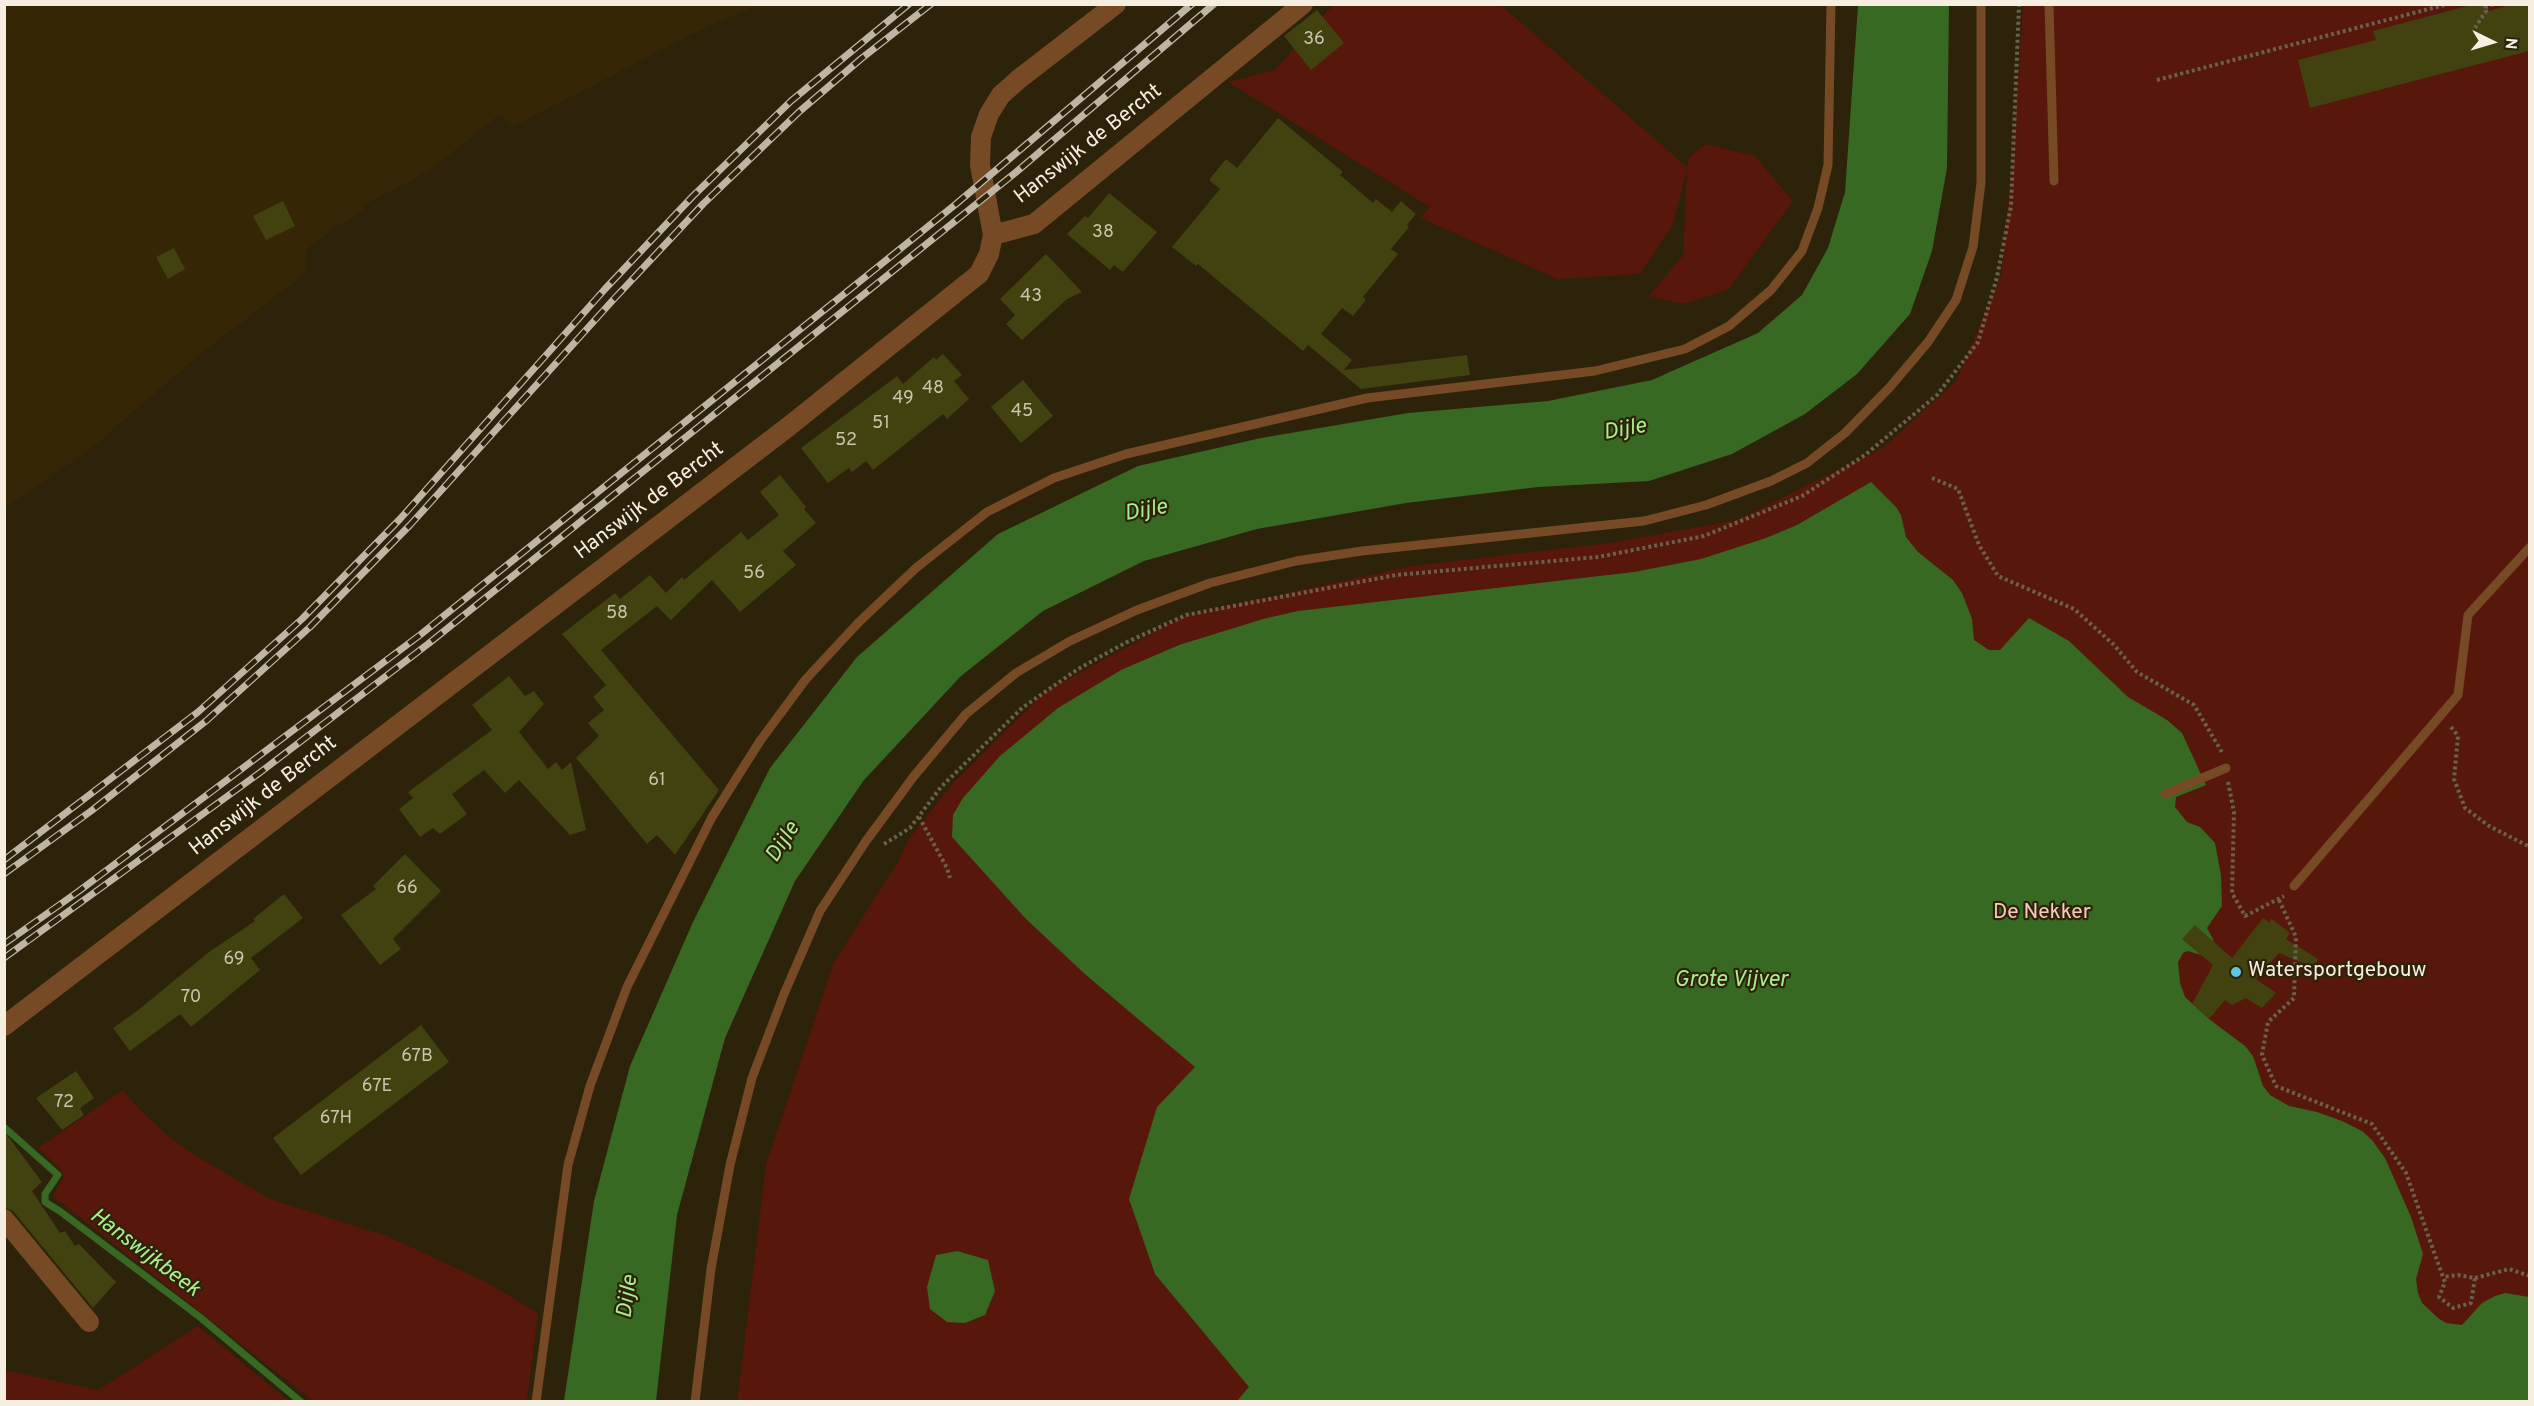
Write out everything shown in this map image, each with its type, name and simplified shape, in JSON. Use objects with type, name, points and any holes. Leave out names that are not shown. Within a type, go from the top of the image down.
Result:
[{"type":"street","points":[[993,234],[980,165],[981,137],[989,114],[1001,94],[1019,78],[1116,4]]},
{"type":"street","name":"Hanswijk de Bercht","points":[[4,1026],[797,420],[980,274],[989,254],[993,234],[1034,224],[1303,4]]},
{"type":"street","points":[[4,1219],[89,1322]]},
{"type":"lane","points":[[536,1401],[556,1237],[568,1165],[590,1086],[627,987],[712,817],[760,741],[806,679],[859,622],[916,568],[987,512],[1054,478],[1137,451],[1367,398],[1595,371],[1685,349],[1729,326],[1771,290],[1802,251],[1818,208],[1828,165],[1831,4]]},
{"type":"lane","points":[[695,1401],[711,1269],[730,1165],[752,1078],[784,994],[820,911],[866,841],[914,776],[966,714],[1016,673],[1070,641],[1137,610],[1210,583],[1296,561],[1362,551],[1644,521],[1717,501],[1771,481],[1807,463],[1845,433],[1890,387],[1928,342],[1956,300],[1972,247],[1981,183],[1981,4]]},
{"type":"lane","points":[[2049,4],[2054,181]]},
{"type":"lane","points":[[2294,886],[2458,695],[2468,615],[2529,548]]},
{"type":"lane","points":[[2164,794],[2226,768]]},
{"type":"path","points":[[910,828],[941,787],[1022,708],[1078,669],[1125,643],[1186,615],[1396,575],[1598,557],[1704,536],[1802,496],[1865,455],[1936,395],[1978,342],[1997,277],[2011,206],[2019,4]]},
{"type":"path","points":[[2157,80],[2448,4]]},
{"type":"path","points":[[2475,28],[2486,11],[2485,7],[2494,4]]},
{"type":"path","points":[[1932,478],[1958,489],[1979,545],[1998,576],[2074,609],[2113,644],[2137,672],[2194,705],[2223,754],[2234,812],[2232,893],[2245,916],[2279,900],[2294,886]]},
{"type":"path","points":[[2442,714],[2458,736],[2454,779],[2464,808],[2489,826],[2529,847]]},
{"type":"path","points":[[918,817],[947,868],[950,878]]},
{"type":"path","points":[[2279,900],[2296,937],[2294,998],[2268,1022],[2262,1055],[2276,1086],[2372,1124],[2406,1173],[2445,1282],[2439,1296],[2453,1308],[2471,1303],[2475,1278]]},
{"type":"path","points":[[2443,1277],[2458,1275],[2475,1278],[2509,1269],[2529,1276]]},
{"type":"shaded area","points":[[5,5],[758,5],[709,26],[512,127],[499,115],[429,171],[362,206],[364,211],[335,227],[306,250],[306,273],[203,352],[88,451],[5,507]]},
{"type":"green space","points":[[1333,5],[1501,5],[1687,167],[1689,157],[1706,144],[1755,156],[1793,201],[1728,290],[1683,304],[1649,296],[1683,255],[1687,171],[1672,226],[1640,274],[1557,279],[1421,218],[1430,207],[1228,82],[1275,70]]},
{"type":"green space","name":"De Nekker","points":[[2023,5],[2529,5],[2529,1401],[737,1402],[766,1165],[834,962],[898,862],[908,840],[953,783],[1046,691],[1186,615],[1412,566],[1609,543],[1737,520],[1883,448],[1956,381],[2001,275],[2012,168]]},
{"type":"green space","points":[[123,1090],[140,1110],[168,1136],[193,1154],[270,1199],[387,1236],[486,1282],[538,1313],[527,1401],[313,1401],[54,1197],[63,1178],[62,1171],[38,1148]]},
{"type":"green space","points":[[198,1326],[289,1401],[5,1401],[5,1373],[9,1371],[98,1390]]},
{"type":"water","name":"Dijle","points":[[1858,5],[1949,5],[1947,168],[1932,251],[1910,314],[1857,374],[1805,414],[1732,454],[1649,481],[1538,487],[1406,503],[1257,529],[1144,561],[1043,611],[961,676],[864,780],[795,881],[725,1038],[677,1215],[656,1401],[564,1401],[594,1201],[630,1066],[693,922],[770,768],[857,657],[998,534],[1138,466],[1261,438],[1408,413],[1548,401],[1652,380],[1758,333],[1802,295],[1828,248],[1845,192]]},
{"type":"water","name":"Grote Vijver","points":[[1871,482],[1896,507],[1901,515],[1906,537],[1918,552],[1953,580],[1962,593],[1972,619],[1974,640],[1989,650],[2000,650],[2029,618],[2069,641],[2128,697],[2167,720],[2182,733],[2206,785],[2176,797],[2175,807],[2187,822],[2200,827],[2215,843],[2221,875],[2222,906],[2207,928],[2214,941],[2183,939],[2201,955],[2188,951],[2183,953],[2178,962],[2180,983],[2185,997],[2209,1019],[2245,1046],[2253,1056],[2263,1086],[2270,1095],[2289,1106],[2317,1112],[2342,1121],[2362,1131],[2372,1140],[2385,1158],[2411,1217],[2423,1254],[2416,1279],[2418,1293],[2422,1303],[2438,1318],[2446,1323],[2462,1325],[2482,1303],[2495,1296],[2505,1293],[2529,1297],[2529,1401],[1237,1401],[1249,1387],[1155,1274],[1129,1199],[1157,1107],[1195,1067],[1086,975],[1026,919],[952,837],[953,815],[963,798],[1000,756],[1058,708],[1121,670],[1179,645],[1263,619],[1298,611],[1634,572],[1701,559],[1766,538],[1797,525]]},
{"type":"water","points":[[957,1251],[988,1260],[995,1291],[985,1315],[965,1323],[947,1322],[930,1309],[927,1287],[936,1255]]},
{"type":"building","points":[[2475,4],[2487,4],[2489,11],[2513,4],[2529,4],[2529,51],[2310,108],[2298,60],[2376,40],[2373,31]]},
{"type":"building","points":[[1317,10],[1344,43],[1311,70],[1284,36]]},
{"type":"building","points":[[1278,118],[1343,172],[1340,175],[1373,203],[1376,199],[1392,212],[1401,201],[1416,214],[1407,225],[1409,227],[1391,249],[1398,254],[1363,297],[1366,300],[1353,316],[1342,308],[1321,334],[1352,360],[1344,370],[1467,355],[1470,375],[1361,389],[1308,345],[1303,351],[1198,264],[1196,266],[1172,247],[1220,189],[1209,180],[1226,159],[1237,168]]},
{"type":"building","points":[[1109,193],[1157,232],[1123,272],[1114,265],[1110,270],[1067,234],[1085,216],[1088,218]]},
{"type":"building","points":[[283,201],[295,226],[266,240],[253,216]]},
{"type":"building","points":[[174,248],[185,269],[168,279],[156,257]]},
{"type":"building","points":[[1046,254],[1082,292],[1067,299],[1022,340],[1006,324],[1015,315],[1000,299]]},
{"type":"building","points":[[943,354],[962,375],[954,381],[969,399],[947,419],[943,414],[873,470],[866,461],[852,472],[849,468],[828,483],[801,448],[897,376],[903,384],[934,357],[936,360]]},
{"type":"building","points":[[1023,380],[1053,416],[1021,443],[991,407]]},
{"type":"building","points":[[780,475],[816,523],[783,551],[796,565],[740,612],[712,580],[671,620],[657,606],[601,650],[719,790],[675,855],[657,835],[647,844],[576,758],[599,736],[588,723],[604,710],[593,697],[606,685],[562,634],[615,593],[620,599],[650,575],[666,593],[682,577],[684,580],[741,532],[748,540],[779,515],[760,492]]},
{"type":"building","points":[[509,676],[525,696],[534,691],[544,704],[519,732],[548,769],[556,762],[562,770],[571,762],[586,830],[570,835],[519,780],[505,793],[484,770],[452,794],[467,814],[440,834],[433,828],[420,837],[399,809],[413,798],[408,792],[492,730],[472,705]]},
{"type":"building","points":[[405,854],[441,891],[393,939],[401,949],[380,965],[341,915],[376,889],[373,886]]},
{"type":"building","points":[[284,894],[303,918],[251,958],[260,970],[191,1027],[180,1014],[130,1051],[113,1028],[209,952],[255,921],[253,919]]},
{"type":"building","name":"Watersportgebouw","points":[[2263,918],[2269,922],[2272,919],[2290,933],[2286,939],[2318,959],[2314,968],[2279,953],[2256,979],[2276,993],[2262,1008],[2246,998],[2232,1005],[2225,1000],[2209,1019],[2192,1004],[2213,965],[2182,939],[2195,925],[2232,958]]},
{"type":"building","points":[[421,1025],[449,1062],[301,1175],[273,1138]]},
{"type":"building","points":[[76,1071],[94,1098],[80,1108],[84,1115],[62,1130],[36,1098]]},
{"type":"building","points":[[4,1131],[42,1182],[32,1191],[60,1233],[65,1231],[75,1246],[79,1244],[116,1282],[93,1308],[13,1211],[4,1207]]},
{"type":"waterway","name":"Hanswijkbeek","points":[[4,1127],[58,1175],[45,1194],[45,1202],[201,1318],[301,1402]]},
{"type":"railway","points":[[4,860],[198,712],[302,619],[400,519],[605,289],[693,196],[791,101],[909,4]]},
{"type":"railway","points":[[4,874],[91,811],[206,721],[310,627],[410,525],[703,204],[800,111],[862,58],[931,4]]},
{"type":"railway","points":[[4,944],[79,891],[420,635],[956,204],[1192,4]]},
{"type":"railway","points":[[4,958],[258,774],[428,644],[1015,173],[1214,4]]},
{"type":"place","name":"Watersportgebouw","points":[[2236,972]]}]
